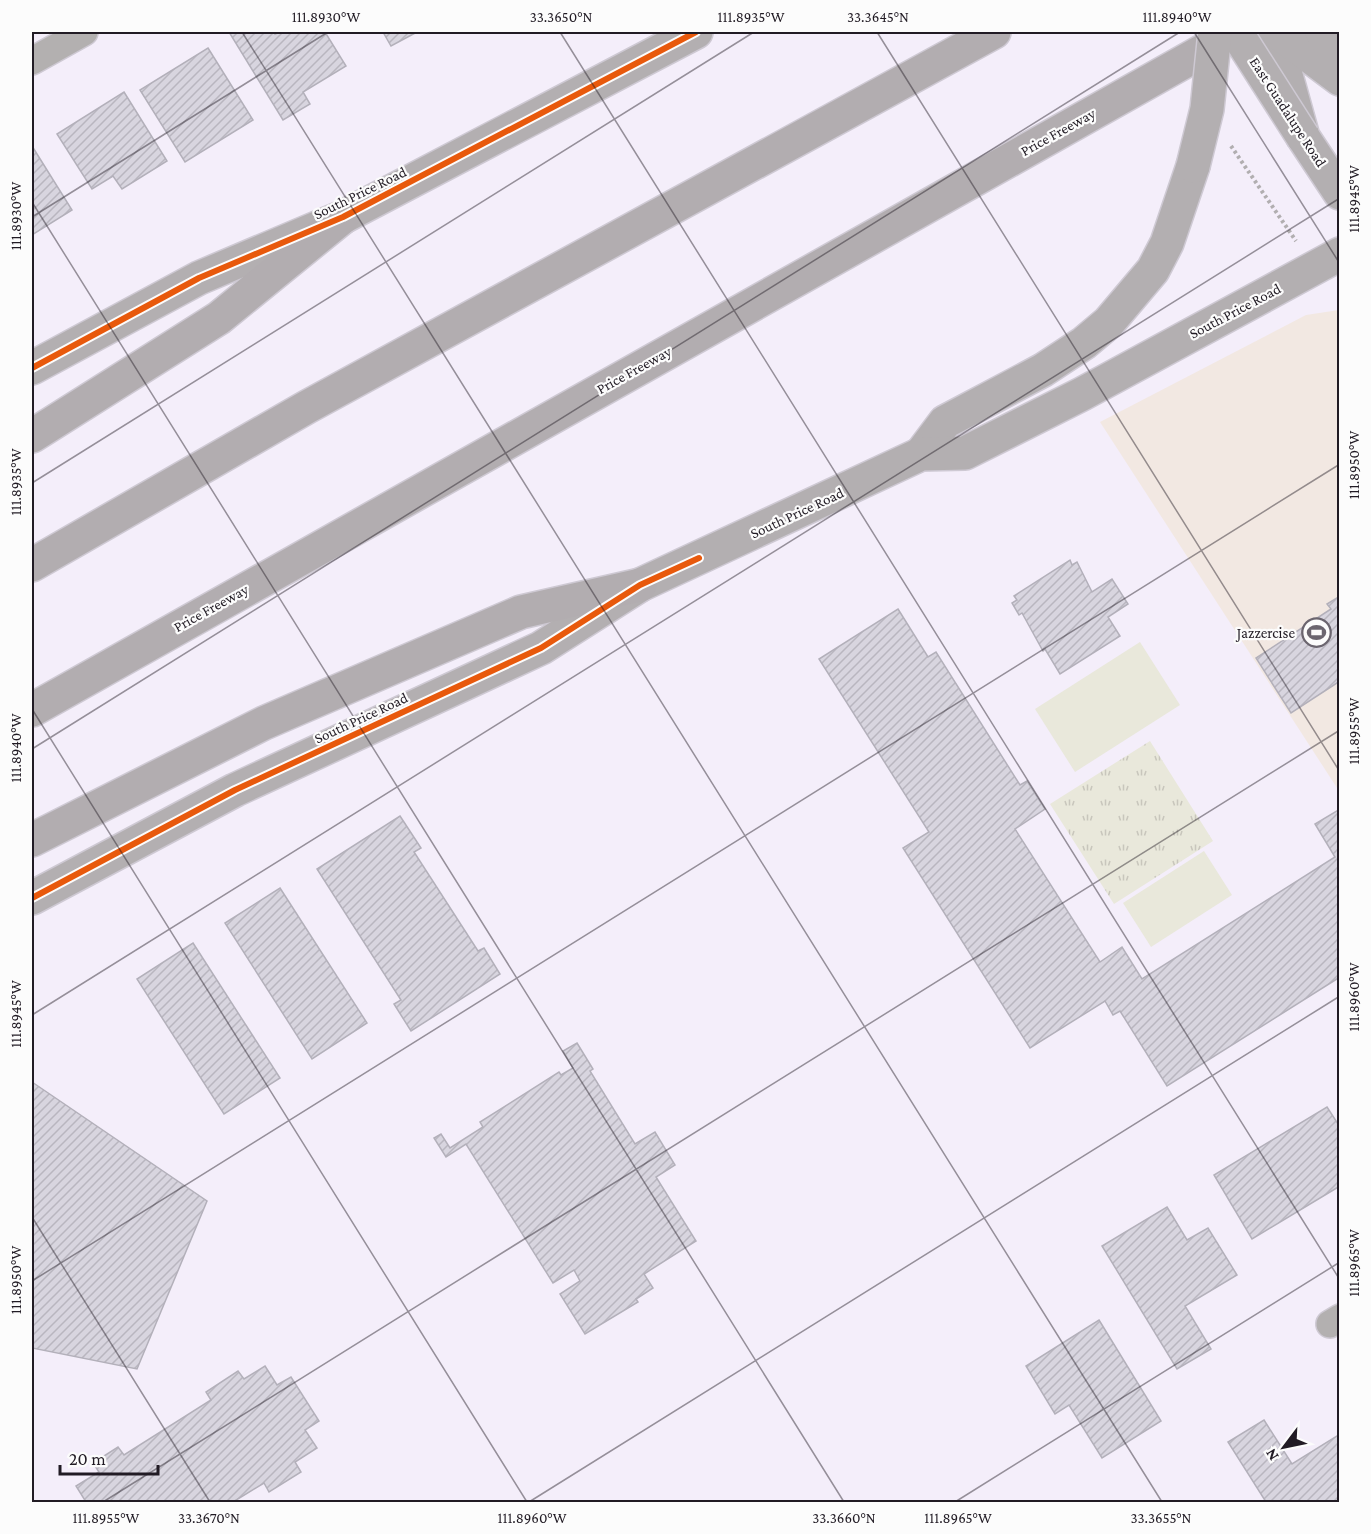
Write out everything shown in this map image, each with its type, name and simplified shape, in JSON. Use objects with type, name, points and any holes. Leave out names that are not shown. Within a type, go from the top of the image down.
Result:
[{"type":"highway","points":[[32,565],[348,384],[994,32]]},
{"type":"highway","name":"Price Freeway","points":[[32,710],[1237,32]]},
{"type":"highway","points":[[32,436],[219,318],[343,217]]},
{"type":"highway","points":[[32,840],[264,723],[521,612],[640,585]]},
{"type":"main road","name":"South Price Road","points":[[32,368],[200,278],[343,217],[696,32]]},
{"type":"main road","points":[[921,454],[945,422],[1043,370],[1084,343],[1109,322],[1153,270],[1167,243],[1193,166],[1208,109],[1215,32]]},
{"type":"main road","name":"East Guadalupe Road","points":[[1237,32],[1340,193]]},
{"type":"main road","points":[[1276,32],[1303,137]]},
{"type":"main road","points":[[1276,32],[1340,79]]},
{"type":"main road","points":[[1322,32],[1340,59]]},
{"type":"main road","name":"South Price Road","points":[[32,898],[235,790],[541,648],[640,585],[921,454],[965,453],[1092,388],[1340,254]]},
{"type":"street","points":[[32,61],[84,32]]},
{"type":"path","points":[[1227,140],[1300,247]]},
{"type":"shaded area","points":[[1339,310],[1339,791],[1100,422],[1306,315]]},
{"type":"green space","points":[[1140,642],[1180,705],[1075,772],[1035,709]]},
{"type":"green space","points":[[1150,741],[1213,841],[1114,904],[1050,804]]},
{"type":"green space","points":[[1204,851],[1232,895],[1151,947],[1123,903]]},
{"type":"building","points":[[229,32],[273,32],[275,34],[325,32],[346,66],[303,92],[310,104],[283,120]]},
{"type":"building","points":[[383,32],[417,32],[391,46]]},
{"type":"building","points":[[208,48],[253,120],[185,162],[140,90]]},
{"type":"building","points":[[124,92],[167,161],[122,189],[113,176],[92,189],[57,134]]},
{"type":"building","points":[[32,146],[72,210],[32,235]]},
{"type":"building","points":[[1070,560],[1072,565],[1077,562],[1092,592],[1112,579],[1128,604],[1108,617],[1120,636],[1060,674],[1045,649],[1043,651],[1022,613],[1019,615],[1012,603],[1017,600],[1014,596]]},
{"type":"building","name":"Jazzercise","points":[[1340,596],[1340,681],[1291,713],[1256,658],[1331,609],[1327,604]]},
{"type":"building","points":[[898,609],[928,657],[936,652],[1020,785],[1027,781],[1045,809],[1015,829],[1100,962],[1122,947],[1142,979],[1335,857],[1315,824],[1340,809],[1340,977],[1167,1086],[1120,1011],[1113,1015],[1105,1001],[1030,1048],[903,848],[929,832],[819,659]]},
{"type":"building","points":[[400,816],[421,848],[414,852],[478,951],[484,948],[500,974],[411,1031],[394,1004],[401,1000],[317,869]]},
{"type":"building","points":[[280,888],[367,1023],[312,1059],[225,923]]},
{"type":"building","points":[[193,943],[280,1078],[224,1114],[137,979]]},
{"type":"building","points":[[577,1043],[593,1069],[590,1071],[635,1144],[655,1132],[675,1165],[656,1177],[696,1241],[644,1274],[653,1288],[636,1299],[638,1302],[585,1334],[560,1294],[580,1281],[574,1270],[553,1283],[466,1144],[446,1157],[434,1138],[441,1134],[450,1148],[483,1127],[480,1122],[559,1072],[561,1075],[573,1068],[563,1051]]},
{"type":"building","points":[[32,1082],[207,1201],[137,1369],[32,1348]]},
{"type":"building","points":[[1327,1107],[1340,1127],[1340,1186],[1252,1239],[1214,1175]]},
{"type":"building","points":[[1167,1207],[1187,1240],[1208,1228],[1237,1275],[1185,1306],[1211,1349],[1177,1369],[1102,1246]]},
{"type":"building","points":[[1099,1320],[1161,1421],[1102,1458],[1069,1405],[1055,1414],[1026,1366]]},
{"type":"building","points":[[265,1366],[277,1385],[291,1377],[319,1421],[305,1430],[317,1448],[295,1462],[301,1472],[269,1492],[264,1483],[233,1502],[86,1502],[76,1486],[99,1472],[93,1463],[118,1447],[124,1455],[211,1400],[206,1392],[238,1371],[244,1379]]},
{"type":"building","points":[[1264,1420],[1292,1464],[1340,1434],[1340,1502],[1266,1502],[1228,1442]]},
{"type":"cycle path","points":[[32,368],[199,278],[343,217],[696,32]]},
{"type":"cycle path","points":[[32,898],[235,790],[541,648],[640,585],[699,558]]},
{"type":"place","name":"Jazzercise","points":[[1316,633]]}]
